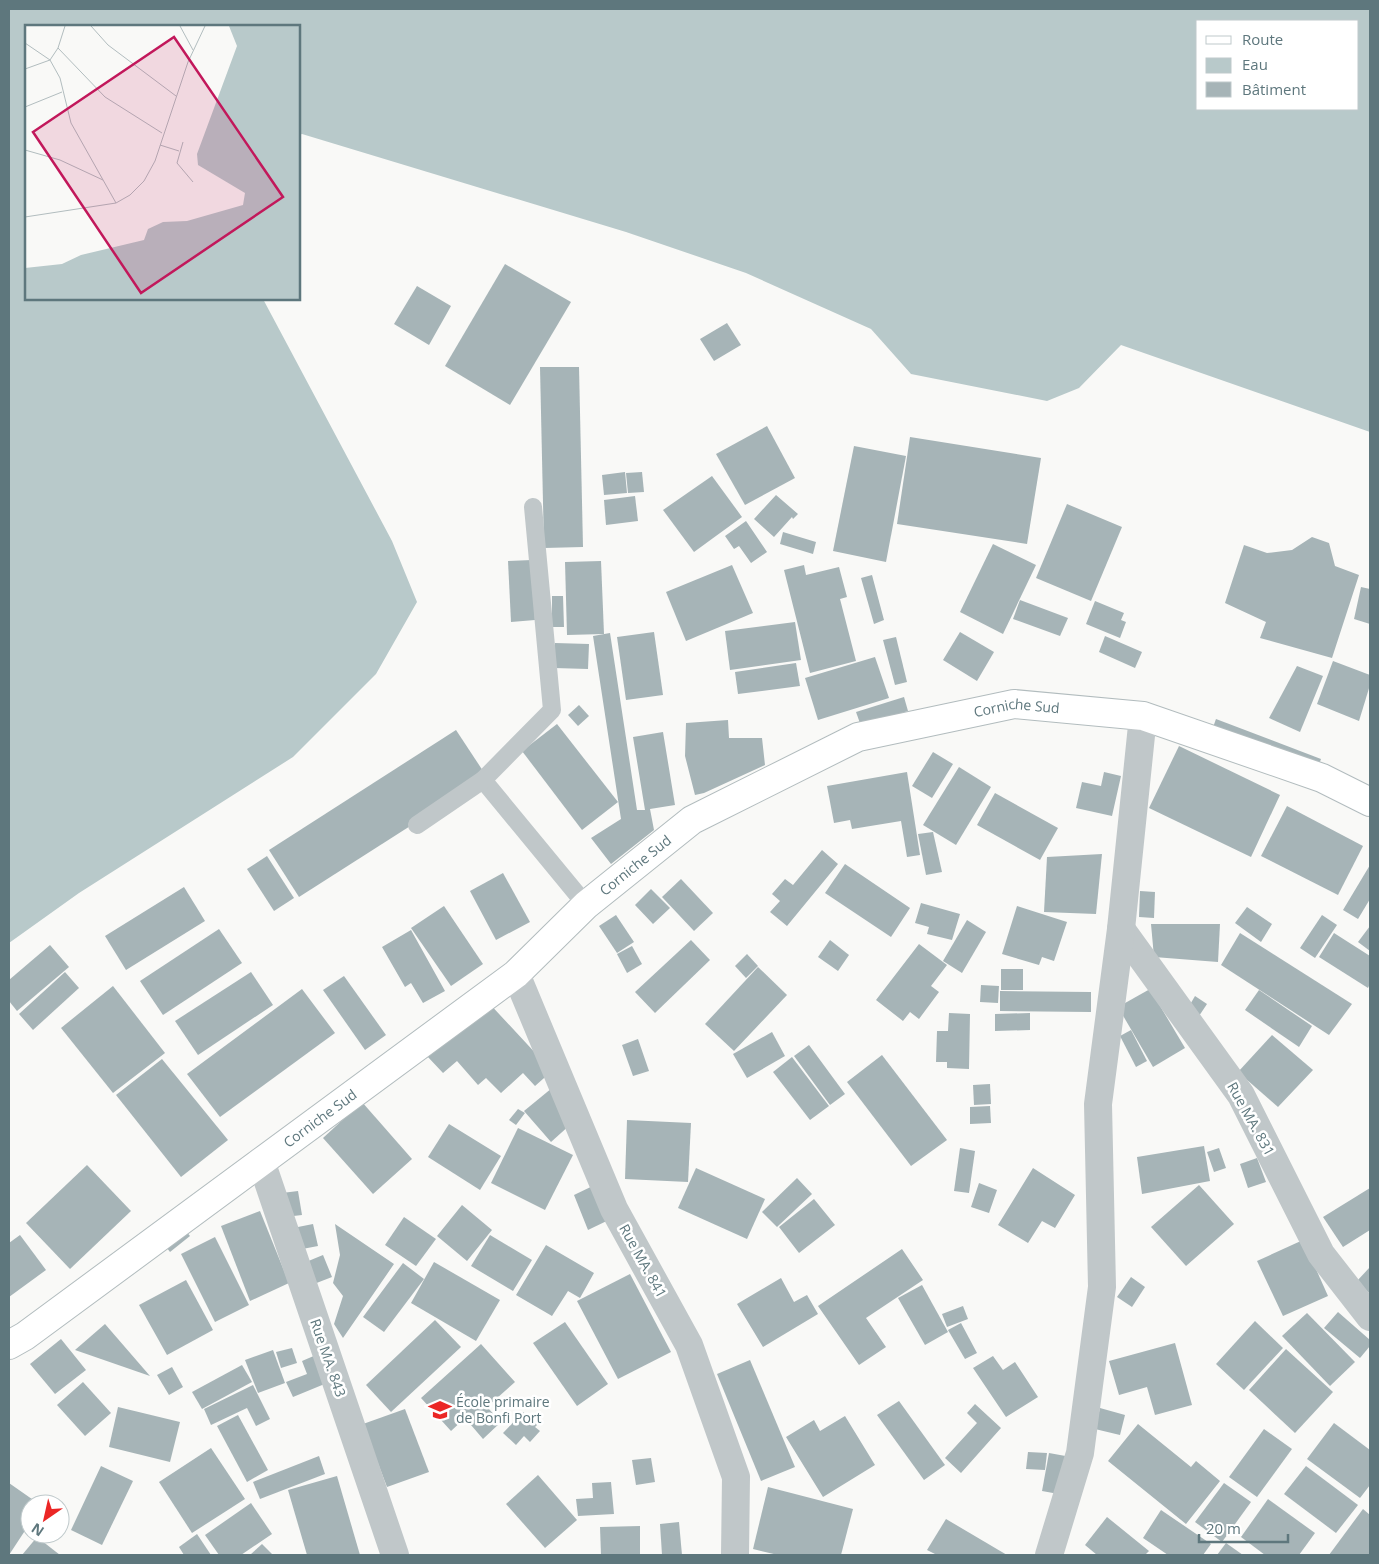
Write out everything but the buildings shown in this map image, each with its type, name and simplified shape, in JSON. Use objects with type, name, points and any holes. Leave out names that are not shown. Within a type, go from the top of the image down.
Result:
[{"type":"main road","name":"Corniche Sud","points":[[9,1345],[25,1336],[516,974],[586,905],[692,820],[858,737],[1014,704],[1143,716],[1322,778],[1370,802]]},
{"type":"street","points":[[1049,1555],[1080,1453],[1102,1287],[1098,1104],[1121,929],[1143,716]]},
{"type":"street","name":"Rue MA. 831","points":[[1121,929],[1241,1095],[1320,1254],[1370,1317]]},
{"type":"street","name":"Rue MA. 841","points":[[516,974],[614,1209],[689,1345],[736,1477],[735,1555]]},
{"type":"street","name":"Rue MA. 843","points":[[261,1161],[395,1555]]},
{"type":"lane","points":[[417,825],[483,780],[552,710],[533,507]]},
{"type":"lane","points":[[483,780],[586,905]]},
{"type":"water","points":[[9,9],[1370,9],[1370,432],[1121,345],[1079,388],[1047,401],[911,374],[871,329],[746,273],[626,232],[300,135],[300,25],[25,25],[25,300],[264,300],[392,541],[417,602],[376,674],[293,757],[79,893],[9,943]]},
{"type":"place","name":"École primaire de Bonfi Port","points":[[440,1410]]}]
